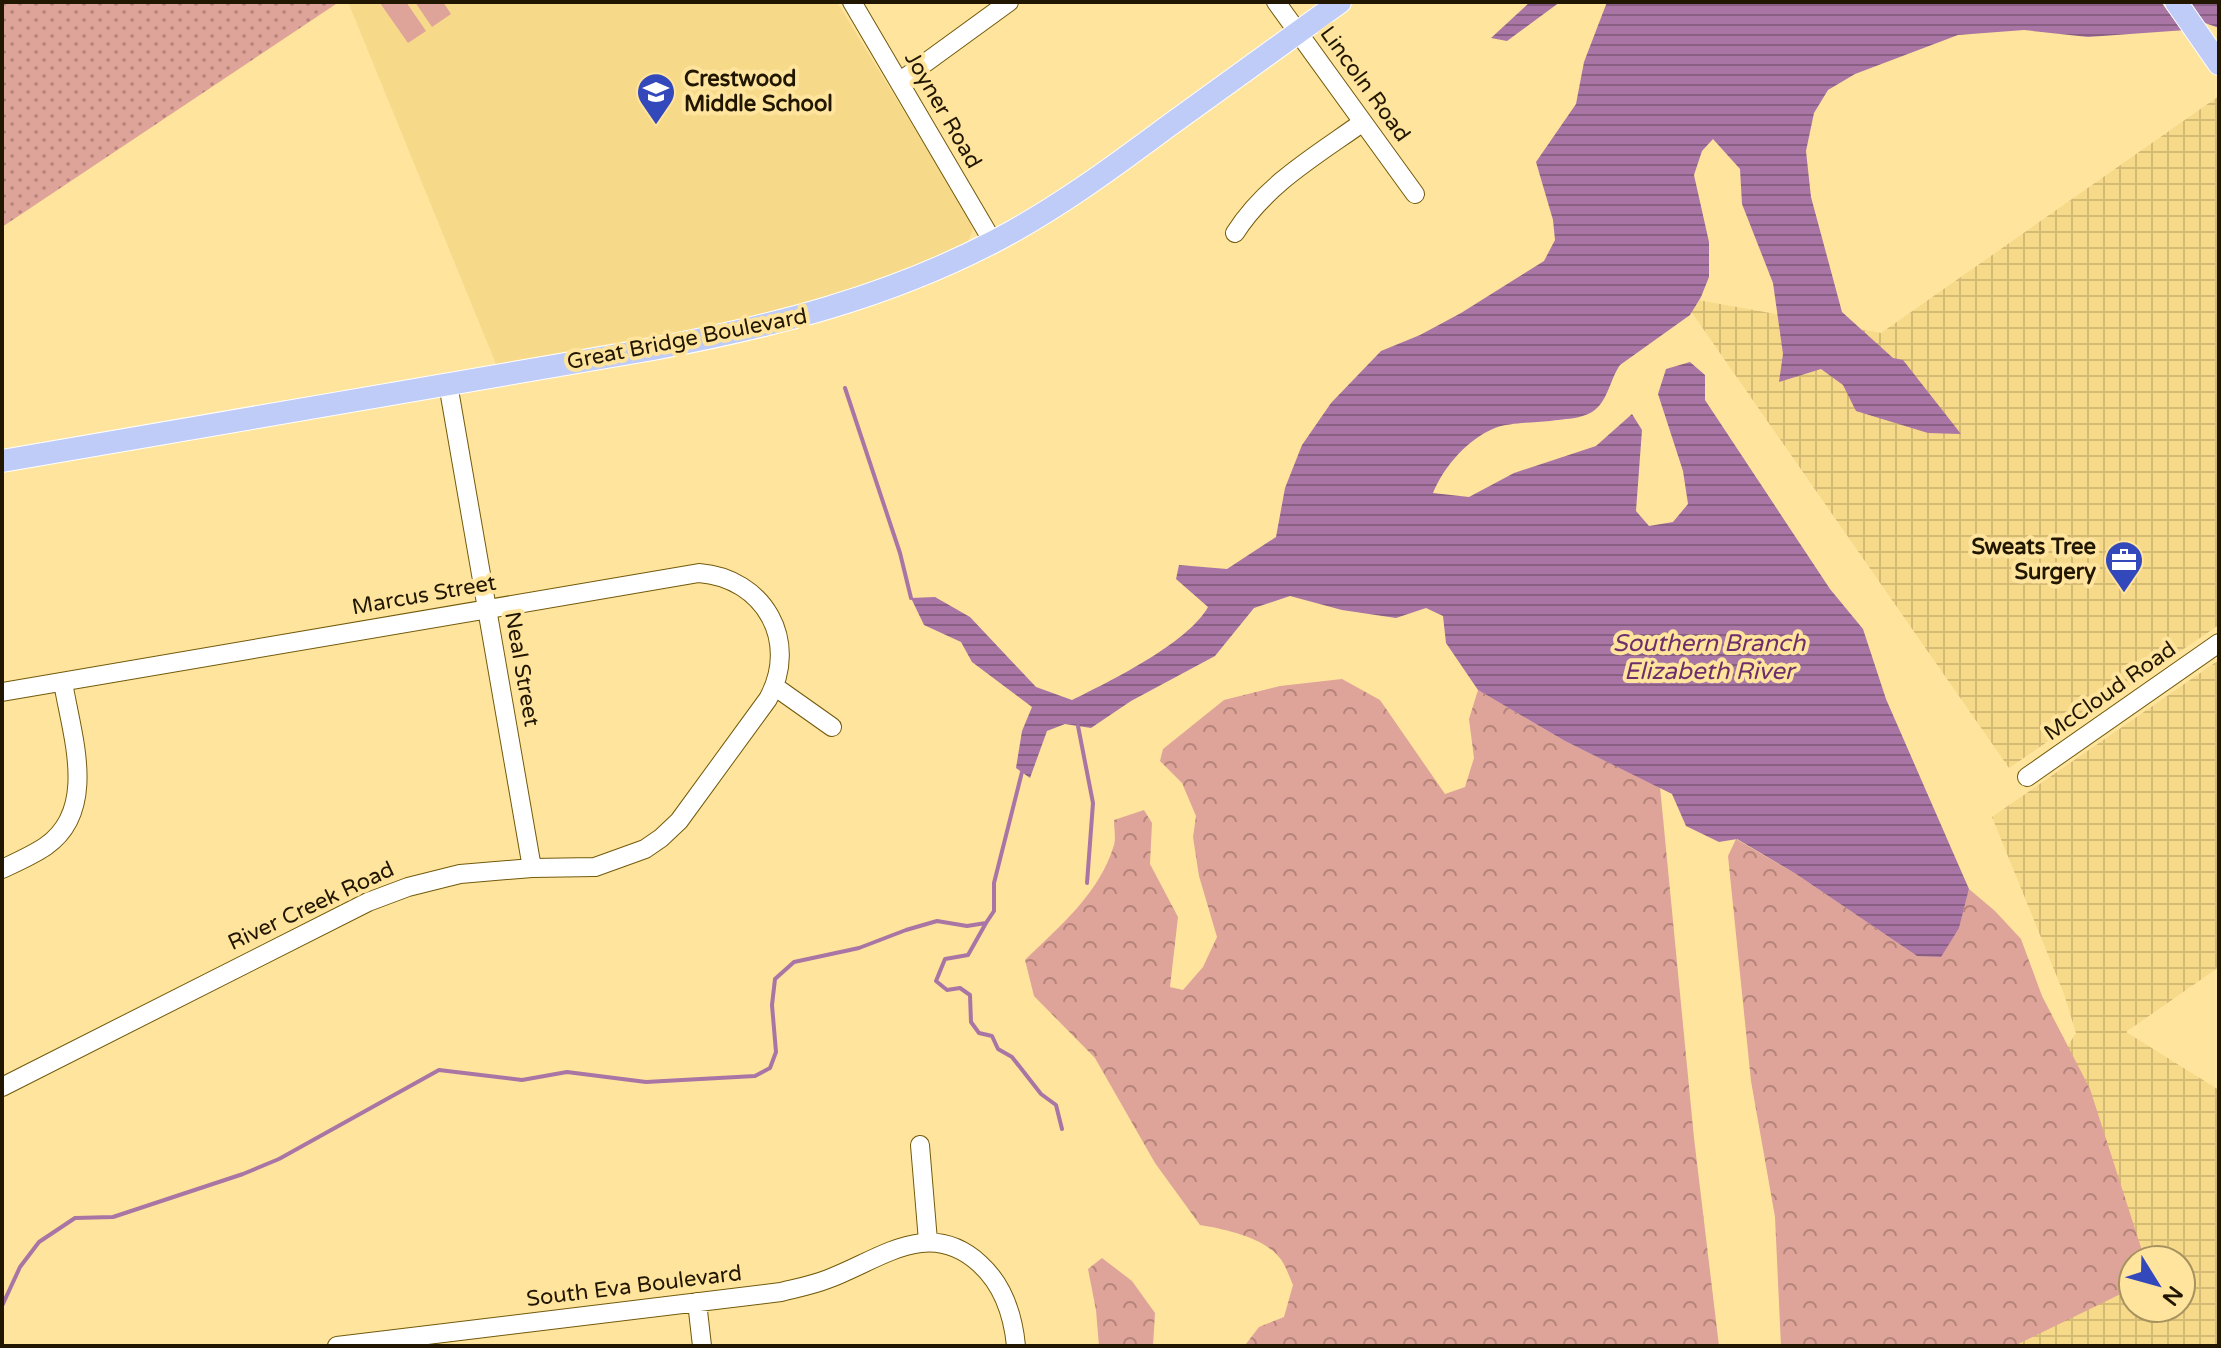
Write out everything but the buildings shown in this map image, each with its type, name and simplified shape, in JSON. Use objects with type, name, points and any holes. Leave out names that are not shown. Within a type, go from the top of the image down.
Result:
[{"type":"main road","name":"Great Bridge Boulevard","points":[[2,461],[667,346],[803,317],[873,294],[993,242],[1083,188],[1340,2]]},
{"type":"main road","points":[[2178,4],[2213,56]]},
{"type":"street","name":"Joyner Road","points":[[852,2],[993,242]]},
{"type":"street","points":[[899,82],[1009,2]]},
{"type":"street","name":"Lincoln Road","points":[[1276,2],[1415,194]]},
{"type":"street","points":[[1235,233],[1255,205],[1273,187],[1363,122]]},
{"type":"street","name":"Neal Street","points":[[448,384],[532,868]]},
{"type":"street","name":"Marcus Street","points":[[2,692],[681,575],[710,574],[731,580],[764,606],[774,624],[779,651],[780,666],[774,686]]},
{"type":"street","name":"McCloud Road","points":[[2027,777],[2219,643]]},
{"type":"street","points":[[2,869],[54,840],[71,816],[76,802],[79,787],[77,767],[63,682]]},
{"type":"street","points":[[774,686],[832,727]]},
{"type":"street","name":"River Creek Road","points":[[2,1087],[368,902],[438,878],[492,870],[595,867],[645,849],[679,821],[768,699],[774,686]]},
{"type":"street","points":[[920,1145],[928,1241],[956,1247],[972,1256],[989,1272],[1000,1288],[1011,1315],[1016,1346]]},
{"type":"street","name":"South Eva Boulevard","points":[[337,1346],[805,1287],[912,1243],[928,1241]]},
{"type":"street","points":[[697,1302],[702,1346]]},
{"type":"shaded area","name":"Crestwood Middle School","points":[[348,2],[837,2],[966,213],[973,230],[968,242],[956,252],[794,311],[496,364]]},
{"type":"shaded area","points":[[2219,96],[2219,625],[2009,768],[1681,297],[1881,333]]},
{"type":"shaded area","points":[[2219,660],[2219,967],[2126,1032],[2219,1090],[2219,1346],[1878,1346],[2076,1033],[2064,994],[1992,817]]},
{"type":"green space","points":[[2,2],[339,2],[2,227]]},
{"type":"green space","points":[[382,2],[406,2],[426,31],[408,43]]},
{"type":"green space","points":[[415,2],[443,2],[451,14],[432,27]]},
{"type":"green space","points":[[1342,679],[1380,700],[1445,794],[1465,787],[1474,758],[1469,719],[1478,690],[1565,741],[1660,787],[1694,1138],[1719,1346],[1248,1346],[1246,1344],[1259,1327],[1284,1317],[1293,1285],[1283,1262],[1271,1249],[1253,1239],[1200,1225],[1155,1163],[1095,1058],[1034,996],[1025,960],[1077,908],[1099,879],[1114,845],[1114,820],[1144,810],[1152,823],[1150,864],[1178,917],[1170,987],[1183,990],[1203,967],[1217,937],[1199,876],[1193,837],[1196,816],[1182,783],[1160,761],[1163,749],[1224,700],[1280,686]]},
{"type":"green space","points":[[1736,839],[1796,874],[1917,956],[1959,927],[1969,889],[2021,939],[2042,996],[2090,1089],[2140,1244],[2117,1244],[2117,1296],[2014,1346],[1781,1346],[1775,1217],[1751,1081],[1728,856]]},
{"type":"green space","points":[[1102,1258],[1132,1281],[1155,1313],[1153,1346],[1099,1346],[1088,1269]]},
{"type":"water","points":[[1530,2],[1560,2],[1507,41],[1491,38]]},
{"type":"water","name":"Southern Branch Elizabeth River","points":[[1607,2],[2161,2],[2176,22],[2195,12],[2191,2],[2219,2],[2219,28],[2205,23],[2186,30],[2088,37],[2024,30],[1958,35],[1855,74],[1828,90],[1814,113],[1806,151],[1811,197],[1842,312],[1893,358],[1903,360],[1961,434],[1928,433],[1856,411],[1843,385],[1821,369],[1779,382],[1783,354],[1773,283],[1742,204],[1740,169],[1713,139],[1702,151],[1694,175],[1709,242],[1709,277],[1690,315],[1620,365],[1602,402],[1592,412],[1572,418],[1508,425],[1485,433],[1458,454],[1433,493],[1469,497],[1514,473],[1596,446],[1632,414],[1642,430],[1636,511],[1649,526],[1673,522],[1688,504],[1683,471],[1658,394],[1666,369],[1690,362],[1705,375],[1705,400],[1830,589],[1863,629],[1886,699],[1969,889],[1959,928],[1941,957],[1917,956],[1796,874],[1737,839],[1719,842],[1686,826],[1672,794],[1565,741],[1478,690],[1446,643],[1443,616],[1426,608],[1396,618],[1342,610],[1290,596],[1254,608],[1215,656],[1131,701],[1091,728],[1065,724],[1047,731],[1030,778],[1016,768],[1022,731],[1032,707],[972,662],[961,642],[924,625],[911,598],[935,597],[970,617],[1036,687],[1072,700],[1146,660],[1184,634],[1208,607],[1176,579],[1179,565],[1227,569],[1276,537],[1285,488],[1302,445],[1331,403],[1381,351],[1461,313],[1544,261],[1555,240],[1553,220],[1536,162],[1576,104],[1584,62]]},
{"type":"waterway","points":[[845,388],[900,553],[911,598]]},
{"type":"waterway","points":[[1078,726],[1093,803],[1087,883]]},
{"type":"waterway","points":[[2,1306],[20,1267],[39,1242],[75,1218],[113,1217],[243,1174],[279,1159],[439,1070],[522,1080],[567,1072],[646,1082],[755,1076],[770,1068],[776,1052],[772,1005],[775,979],[794,962],[859,948],[937,921],[967,926],[986,923],[994,911],[994,883],[1022,772]]},
{"type":"waterway","points":[[986,923],[968,955],[945,959],[936,981],[947,990],[960,988],[970,995],[971,1022],[979,1033],[992,1036],[998,1049],[1012,1057],[1041,1094],[1056,1105],[1062,1129]]},
{"type":"place","name":"Crestwood Middle School","points":[[656,126]]},
{"type":"place","name":"Sweats Tree Surgery","points":[[2124,594]]}]
